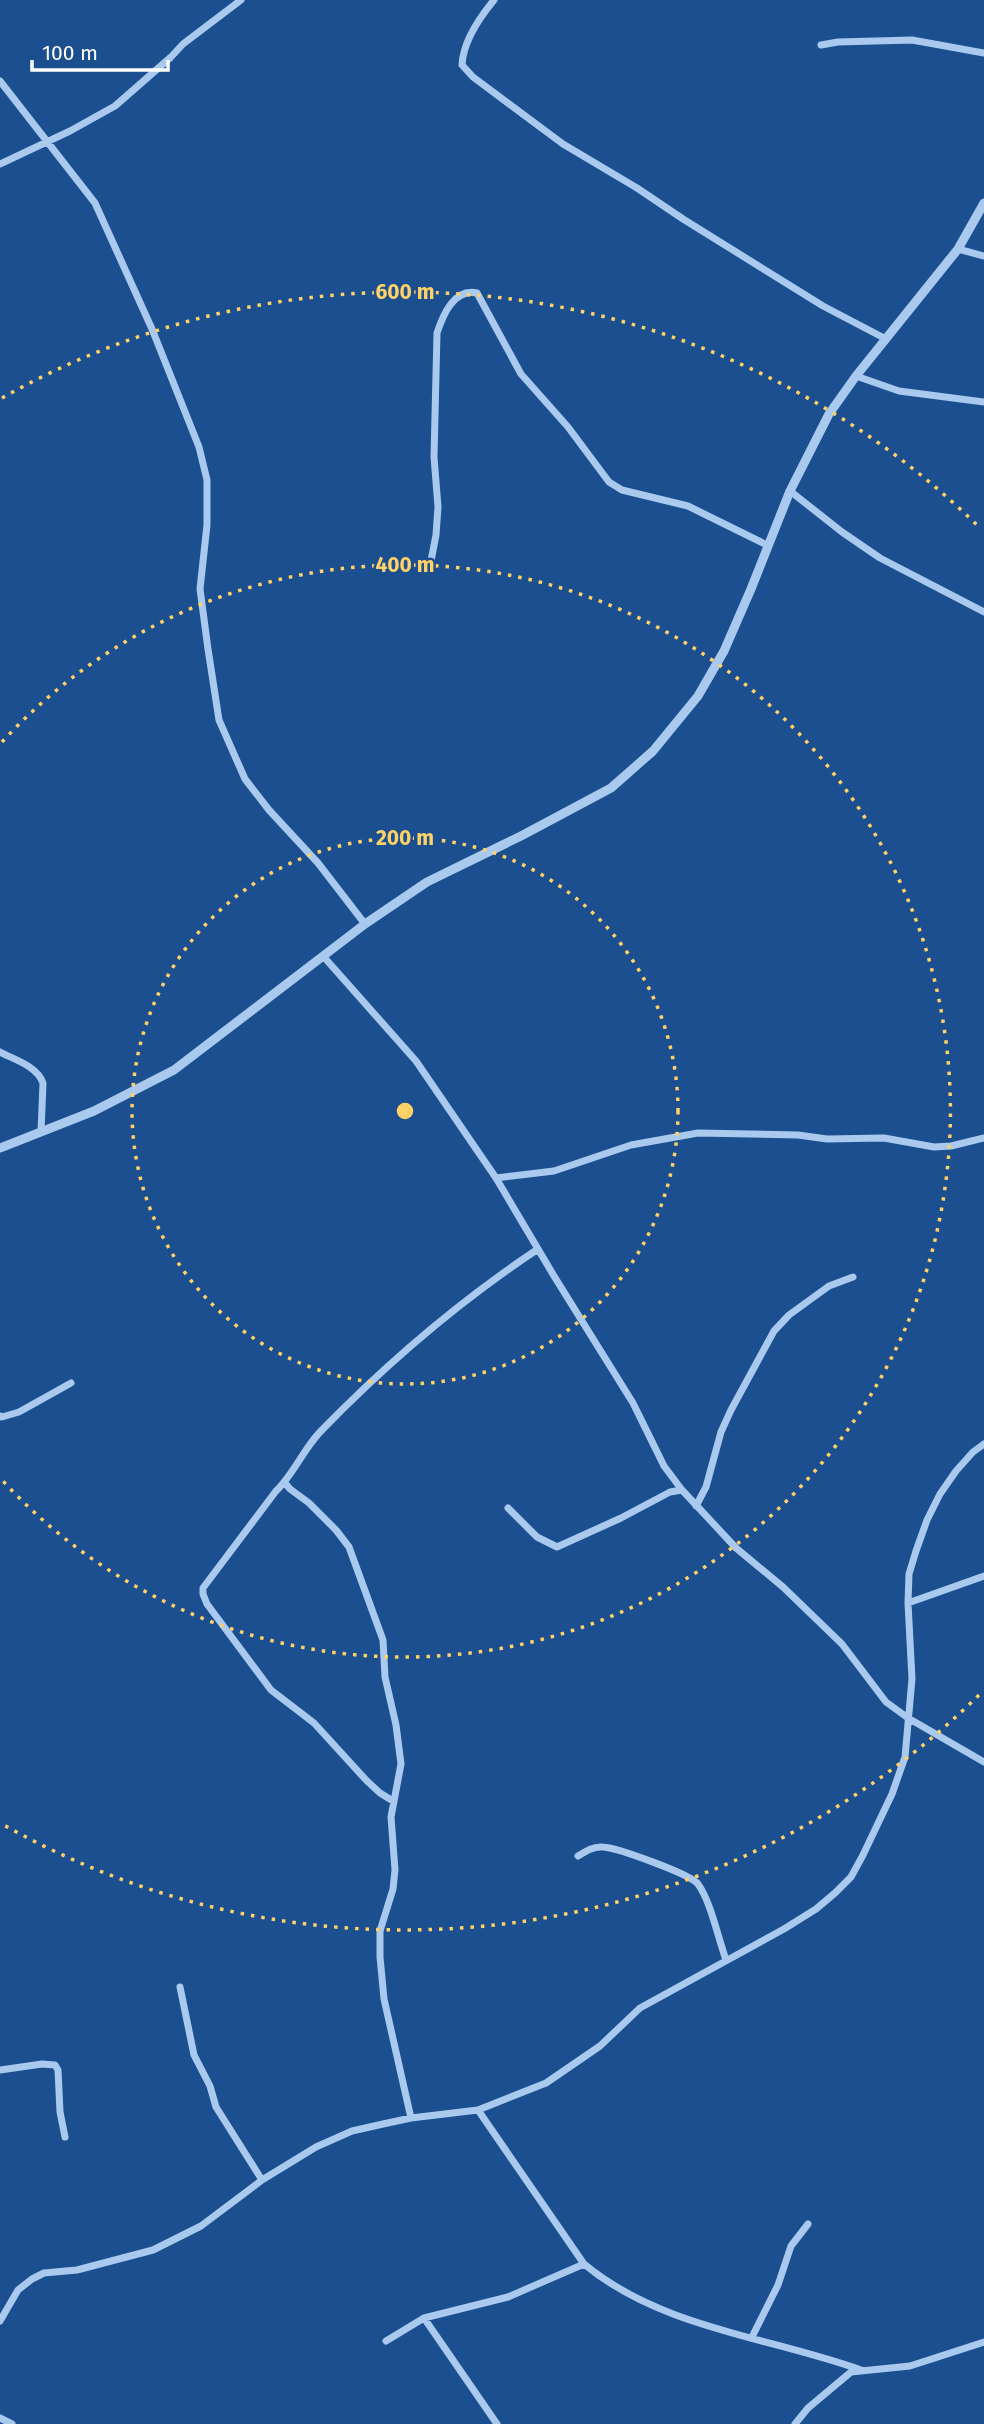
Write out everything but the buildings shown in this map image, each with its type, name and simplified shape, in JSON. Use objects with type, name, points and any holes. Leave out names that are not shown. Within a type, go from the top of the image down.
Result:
[{"type":"street","points":[[0,163],[48,142],[115,106],[172,57],[183,44],[241,0]]},
{"type":"street","points":[[494,0],[482,14],[463,55],[462,65],[473,77],[563,144],[823,306],[886,339]]},
{"type":"street","points":[[821,46],[838,42],[912,40],[984,53]]},
{"type":"street","points":[[0,81],[96,203],[152,329],[199,447],[207,480],[200,589],[219,720],[245,779],[269,810],[318,863],[365,924]]},
{"type":"street","points":[[0,1148],[94,1111],[174,1070],[365,924],[427,882],[611,788],[653,751],[698,696],[724,651],[790,491],[829,414],[856,376],[958,249],[984,202]]},
{"type":"street","points":[[958,249],[984,256]]},
{"type":"street","points":[[431,561],[438,507],[434,457],[437,333],[442,318],[454,300],[469,291],[477,293],[521,374],[568,427],[609,482],[622,489],[688,506],[767,545]]},
{"type":"street","points":[[856,376],[899,391],[984,402]]},
{"type":"street","points":[[790,491],[880,558],[984,611]]},
{"type":"street","points":[[323,956],[416,1061],[496,1178],[633,1403],[664,1466],[682,1490],[736,1548],[783,1587],[842,1644],[886,1702],[908,1718],[984,1762]]},
{"type":"street","points":[[0,1052],[31,1068],[41,1077],[41,1132]]},
{"type":"street","points":[[496,1178],[554,1171],[631,1145],[698,1133],[798,1135],[827,1139],[884,1138],[934,1147],[984,1138]]},
{"type":"street","points":[[393,1801],[366,1781],[314,1723],[271,1690],[204,1597],[203,1588],[276,1491],[285,1483],[293,1466],[315,1437],[378,1375],[468,1300],[538,1249]]},
{"type":"street","points":[[696,1506],[706,1487],[726,1421],[774,1331],[789,1315],[829,1286],[853,1277]]},
{"type":"street","points":[[0,1416],[19,1412],[71,1383]]},
{"type":"street","points":[[0,2322],[18,2290],[32,2279],[44,2273],[77,2270],[153,2250],[201,2225],[262,2180],[316,2147],[352,2131],[411,2118],[478,2110],[546,2083],[600,2046],[640,2008],[817,1909],[851,1877],[900,1773],[908,1739],[912,1679],[909,1574],[926,1520],[940,1493],[973,1452],[984,1444]]},
{"type":"street","points":[[285,1483],[309,1503],[349,1547],[383,1640],[389,1699],[401,1747],[401,1764],[391,1818],[395,1870],[393,1889],[380,1931],[380,1957],[383,1999],[411,2118]]},
{"type":"street","points":[[508,1508],[537,1537],[557,1547],[670,1492],[682,1490]]},
{"type":"street","points":[[908,1603],[984,1576]]},
{"type":"street","points":[[578,1856],[592,1848],[601,1847],[625,1852],[694,1880],[705,1898],[726,1960]]},
{"type":"street","points":[[180,1987],[194,2055],[210,2086],[216,2107],[262,2180]]},
{"type":"street","points":[[0,2070],[42,2064],[55,2065],[58,2070],[65,2137]]},
{"type":"street","points":[[478,2110],[584,2264],[604,2280],[644,2302],[686,2319],[861,2370]]},
{"type":"street","points":[[752,2337],[774,2294],[791,2246],[808,2224]]},
{"type":"street","points":[[386,2341],[424,2318],[508,2297],[584,2264]]},
{"type":"street","points":[[424,2318],[496,2424]]},
{"type":"street","points":[[795,2424],[808,2408],[851,2372],[910,2366],[984,2342]]},
{"type":"street","points":[[0,2418],[12,2424]]}]
